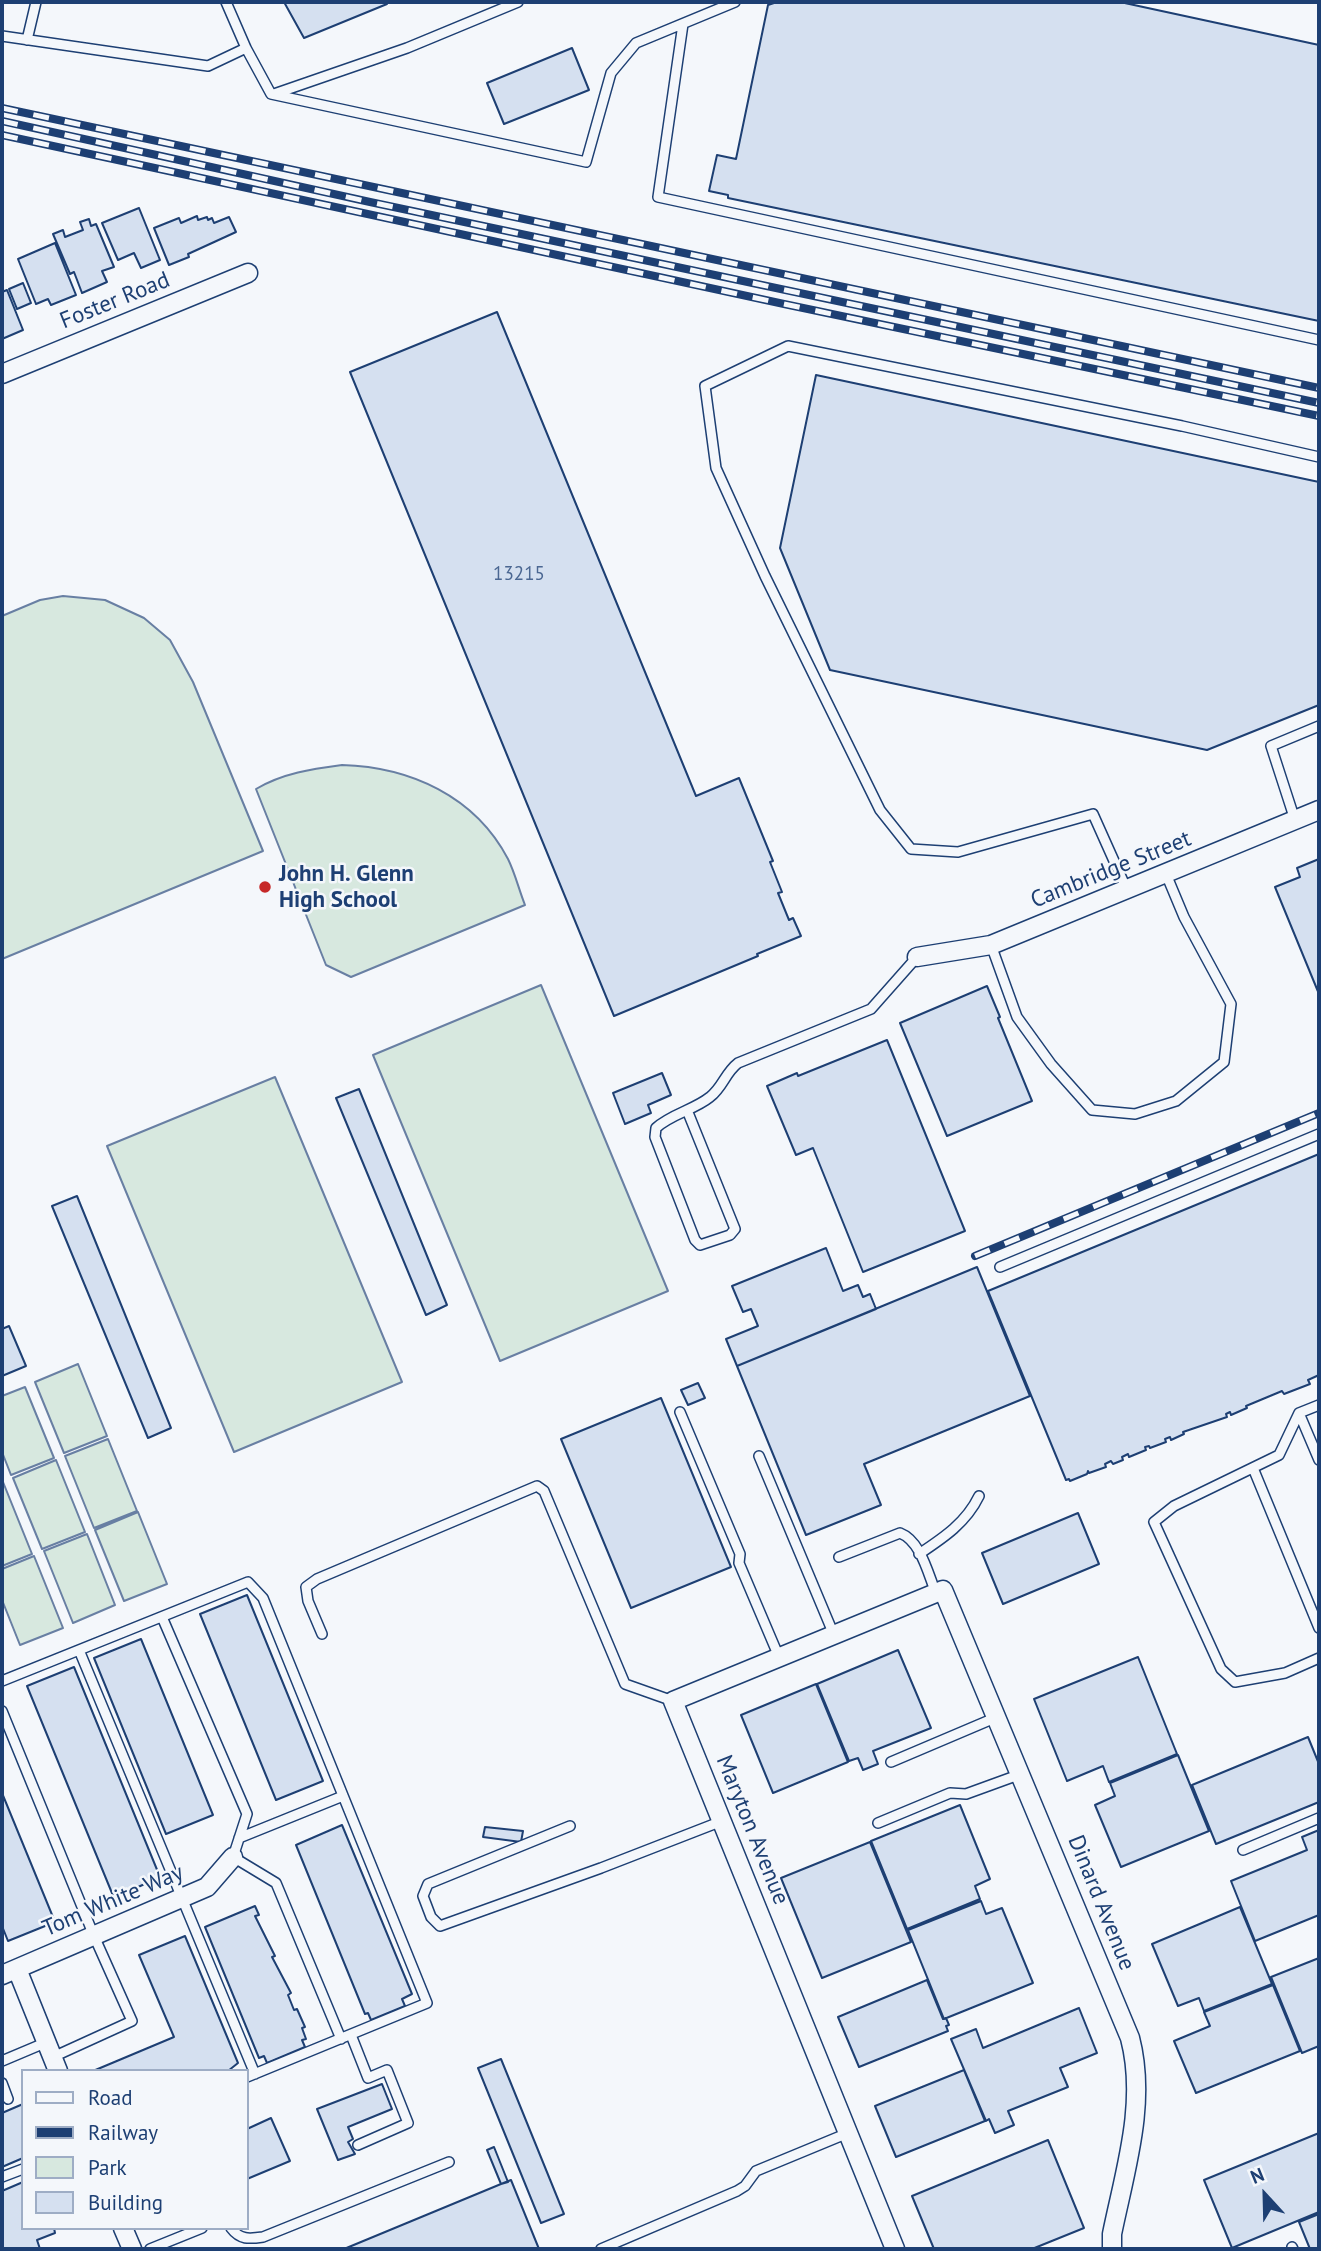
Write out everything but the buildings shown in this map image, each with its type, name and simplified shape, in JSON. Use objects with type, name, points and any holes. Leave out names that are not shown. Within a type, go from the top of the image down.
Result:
[{"type":"street","name":"Foster Road","points":[[2,374],[248,273]]},
{"type":"street","name":"Cambridge Street","points":[[917,957],[991,945],[1319,810]]},
{"type":"street","points":[[673,1700],[939,1591]]},
{"type":"street","name":"Dinard Avenue","points":[[939,1591],[998,1717],[1130,2038],[1135,2059],[1137,2098],[1132,2140],[1112,2234],[1112,2249]]},
{"type":"street","name":"Maryton Avenue","points":[[673,1700],[895,2249]]},
{"type":"street","name":"Tom White Way","points":[[7,1970],[207,1887],[233,1857]]},
{"type":"street","points":[[7,1970],[53,2057]]},
{"type":"street","points":[[124,2230],[132,2249]]},
{"type":"lane","points":[[27,40],[36,2]]},
{"type":"lane","points":[[226,2],[246,48],[271,94],[586,162],[611,72],[636,43],[735,2]]},
{"type":"lane","points":[[271,94],[407,48],[518,2]]},
{"type":"lane","points":[[682,24],[658,197],[1319,340]]},
{"type":"lane","points":[[2,36],[208,66],[246,48]]},
{"type":"lane","points":[[1127,890],[1093,814],[958,852],[911,849],[880,810],[765,576],[716,468],[705,386],[788,346],[1182,426],[1319,457]]},
{"type":"lane","points":[[1295,820],[1270,746],[1319,726]]},
{"type":"lane","points":[[991,945],[1017,1017],[1051,1064],[1092,1110],[1135,1114],[1176,1101],[1224,1062],[1231,1004],[1184,917],[1166,874]]},
{"type":"lane","points":[[687,1110],[735,1230],[730,1235],[700,1245],[695,1240],[655,1137],[656,1129],[663,1122],[708,1099],[722,1087],[728,1071],[738,1063],[871,1009],[917,957]]},
{"type":"lane","points":[[1000,1267],[1319,1134]]},
{"type":"lane","points":[[1319,1405],[1299,1413],[1279,1455],[1174,1506],[1154,1522],[1221,1669],[1235,1682],[1285,1673],[1319,1658]]},
{"type":"lane","points":[[680,1412],[740,1554],[739,1563],[779,1657]]},
{"type":"lane","points":[[1299,1413],[1319,1460]]},
{"type":"lane","points":[[759,1456],[834,1634]]},
{"type":"lane","points":[[1253,1468],[1319,1628]]},
{"type":"lane","points":[[322,1634],[308,1601],[306,1587],[317,1579],[537,1486],[544,1491],[625,1684],[673,1700]]},
{"type":"lane","points":[[919,1554],[955,1528],[972,1511],[979,1496]]},
{"type":"lane","points":[[839,1557],[900,1533],[907,1535],[914,1543],[939,1591]]},
{"type":"lane","points":[[2,1681],[247,1582],[263,1598],[427,2003],[251,2075],[182,1898],[79,1650]]},
{"type":"lane","points":[[162,1617],[247,1814],[233,1857],[276,1883],[341,2039]]},
{"type":"lane","points":[[2,1711],[94,1936],[132,2021],[53,2057],[2,2061]]},
{"type":"lane","points":[[891,1762],[998,1717]]},
{"type":"lane","points":[[878,1823],[950,1793],[966,1794],[1021,1774]]},
{"type":"lane","points":[[239,1839],[343,1796]]},
{"type":"lane","points":[[1243,1850],[1319,1818]]},
{"type":"lane","points":[[570,1826],[428,1884],[423,1896],[430,1917],[440,1926],[722,1821]]},
{"type":"lane","points":[[351,2035],[368,2078],[387,2070],[408,2123],[358,2145]]},
{"type":"lane","points":[[2,2083],[8,2098]]},
{"type":"lane","points":[[601,2249],[737,2191],[745,2186],[756,2171],[848,2133]]},
{"type":"lane","points":[[233,2230],[241,2238],[262,2237],[449,2162]]},
{"type":"lane","points":[[2,2177],[21,2170]]},
{"type":"lane","points":[[150,2249],[197,2230]]},
{"type":"green space","points":[[63,596],[105,600],[144,618],[170,640],[193,682],[263,851],[2,959],[2,616],[40,600]]},
{"type":"green space","points":[[342,765],[367,767],[416,779],[459,802],[478,818],[494,837],[508,859],[525,905],[351,977],[326,965],[256,789],[287,775]]},
{"type":"green space","points":[[541,985],[668,1291],[500,1361],[373,1055]]},
{"type":"green space","points":[[275,1077],[402,1382],[234,1452],[107,1146]]},
{"type":"green space","points":[[78,1364],[107,1436],[64,1453],[35,1382]]},
{"type":"green space","points":[[25,1387],[54,1458],[11,1475],[2,1452],[2,1396]]},
{"type":"green space","points":[[108,1439],[137,1511],[94,1528],[65,1456]]},
{"type":"green space","points":[[56,1460],[85,1532],[42,1549],[13,1478]]},
{"type":"green space","points":[[2,1483],[32,1554],[2,1566]]},
{"type":"green space","points":[[138,1512],[167,1584],[124,1601],[95,1530]]},
{"type":"green space","points":[[87,1534],[115,1605],[73,1623],[44,1551]]},
{"type":"green space","points":[[34,1556],[63,1628],[20,1645],[2,1600],[2,1569]]},
{"type":"railway","points":[[2,108],[1319,388]]},
{"type":"railway","points":[[2,121],[370,202],[1319,403]]},
{"type":"railway","points":[[2,135],[784,304],[1319,416]]},
{"type":"railway","points":[[975,1256],[1319,1113]]},
{"type":"place","name":"John H. Glenn High School","points":[[265,887]]}]
